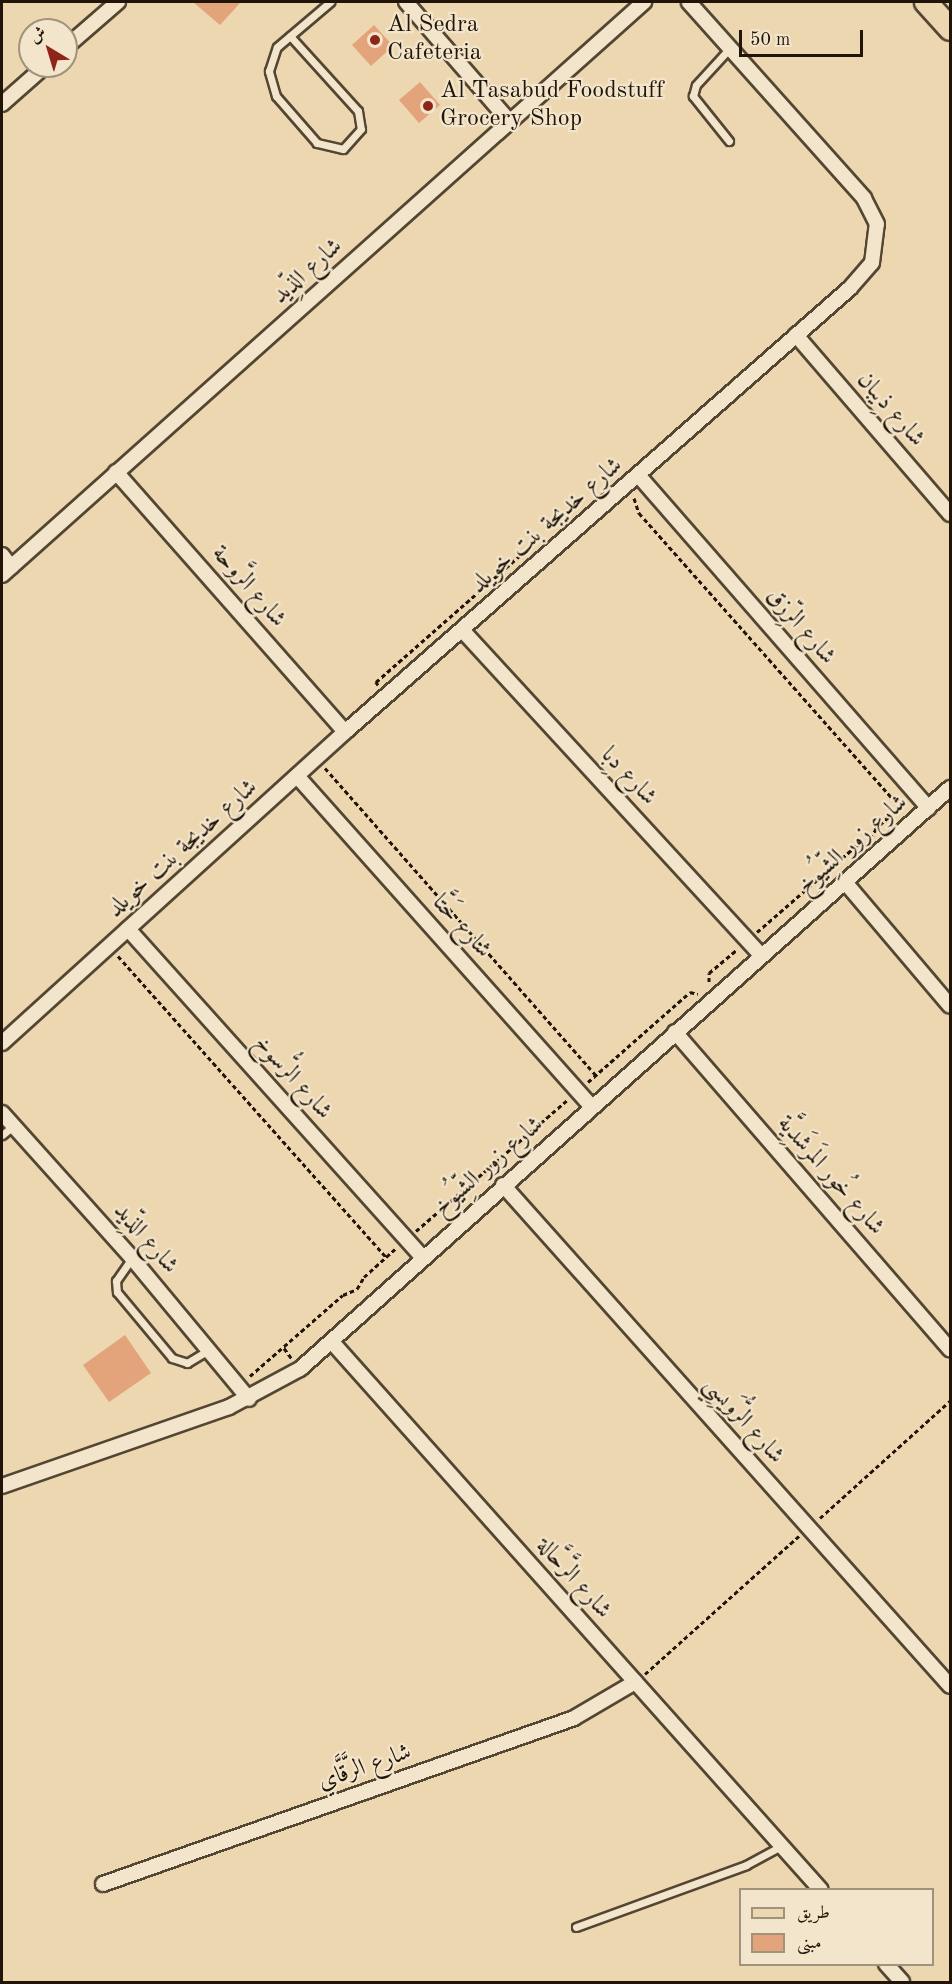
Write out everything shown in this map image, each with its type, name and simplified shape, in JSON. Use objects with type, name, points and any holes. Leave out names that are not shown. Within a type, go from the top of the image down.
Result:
[{"type":"main road","points":[[926,2],[951,29]]},
{"type":"street","points":[[78,37],[118,2]]},
{"type":"street","points":[[406,2],[510,122]]},
{"type":"street","name":"شارع الذِّيد","points":[[7,571],[644,2]]},
{"type":"street","name":"شارع خديجة بنت خويلد","points":[[2,1043],[345,732],[866,272],[877,254],[877,224],[864,198],[688,2]]},
{"type":"street","points":[[2,105],[32,78]]},
{"type":"street","name":"شارع ذِيبان","points":[[796,335],[951,514]]},
{"type":"street","name":"شارع الرَّوحة","points":[[117,472],[345,732]]},
{"type":"street","name":"شارع الرِّزق","points":[[638,475],[928,808]]},
{"type":"street","points":[[2,555],[7,571]]},
{"type":"street","name":"شارع دِبا","points":[[462,630],[761,955]]},
{"type":"street","name":"شارع حَتَّا","points":[[297,776],[592,1107]]},
{"type":"street","name":"شارع زور الشِّيُوخ","points":[[2,1486],[249,1399],[300,1369],[422,1257],[951,788]]},
{"type":"street","points":[[845,882],[951,1006]]},
{"type":"street","name":"شارع الرُّسوخ","points":[[128,929],[422,1257]]},
{"type":"street","name":"شارع خُور المَرشَدِيَّة","points":[[675,1032],[951,1350]]},
{"type":"street","name":"شارع الذِّيد","points":[[2,1113],[132,1258],[210,1349],[249,1399]]},
{"type":"street","name":"شارع الرُّوَيسِي","points":[[503,1185],[951,1686]]},
{"type":"street","name":"شارع الرَّحَّالة","points":[[332,1342],[819,1888]]},
{"type":"street","name":"شارع الرَّقَّاي","points":[[103,1884],[574,1718],[636,1682]]},
{"type":"street","points":[[887,1966],[902,1983]]},
{"type":"lane","points":[[290,36],[358,111],[361,129],[351,144],[334,150],[317,143],[276,96],[270,63],[290,36],[330,2]]},
{"type":"lane","points":[[729,141],[693,96],[696,85],[730,48]]},
{"type":"lane","points":[[2,1135],[13,1126]]},
{"type":"lane","points":[[132,1258],[116,1281],[117,1292],[172,1358],[187,1363],[210,1349]]},
{"type":"lane","points":[[576,1928],[733,1870],[783,1845]]},
{"type":"path","points":[[616,495],[621,502],[636,500],[639,513],[900,807],[876,828],[873,836],[857,845],[710,973],[709,987]]},
{"type":"path","points":[[387,696],[376,682],[525,551]]},
{"type":"path","points":[[317,759],[596,1075]]},
{"type":"path","points":[[109,947],[386,1257]]},
{"type":"path","points":[[239,1385],[343,1295],[357,1289],[386,1257],[690,992],[700,994]]},
{"type":"path","points":[[636,1682],[951,1401]]},
{"type":"building","points":[[193,2],[241,2],[220,25]]},
{"type":"building","points":[[374,25],[393,46],[371,66],[352,45]]},
{"type":"building","points":[[420,82],[440,105],[419,123],[399,100]]},
{"type":"building","points":[[125,1335],[151,1373],[109,1402],[83,1365]]},
{"type":"place","name":"Al Sedra Cafeteria","points":[[375,40]]},
{"type":"place","name":"Al Tasabud Foodstuff Grocery Shop","points":[[428,106]]}]
